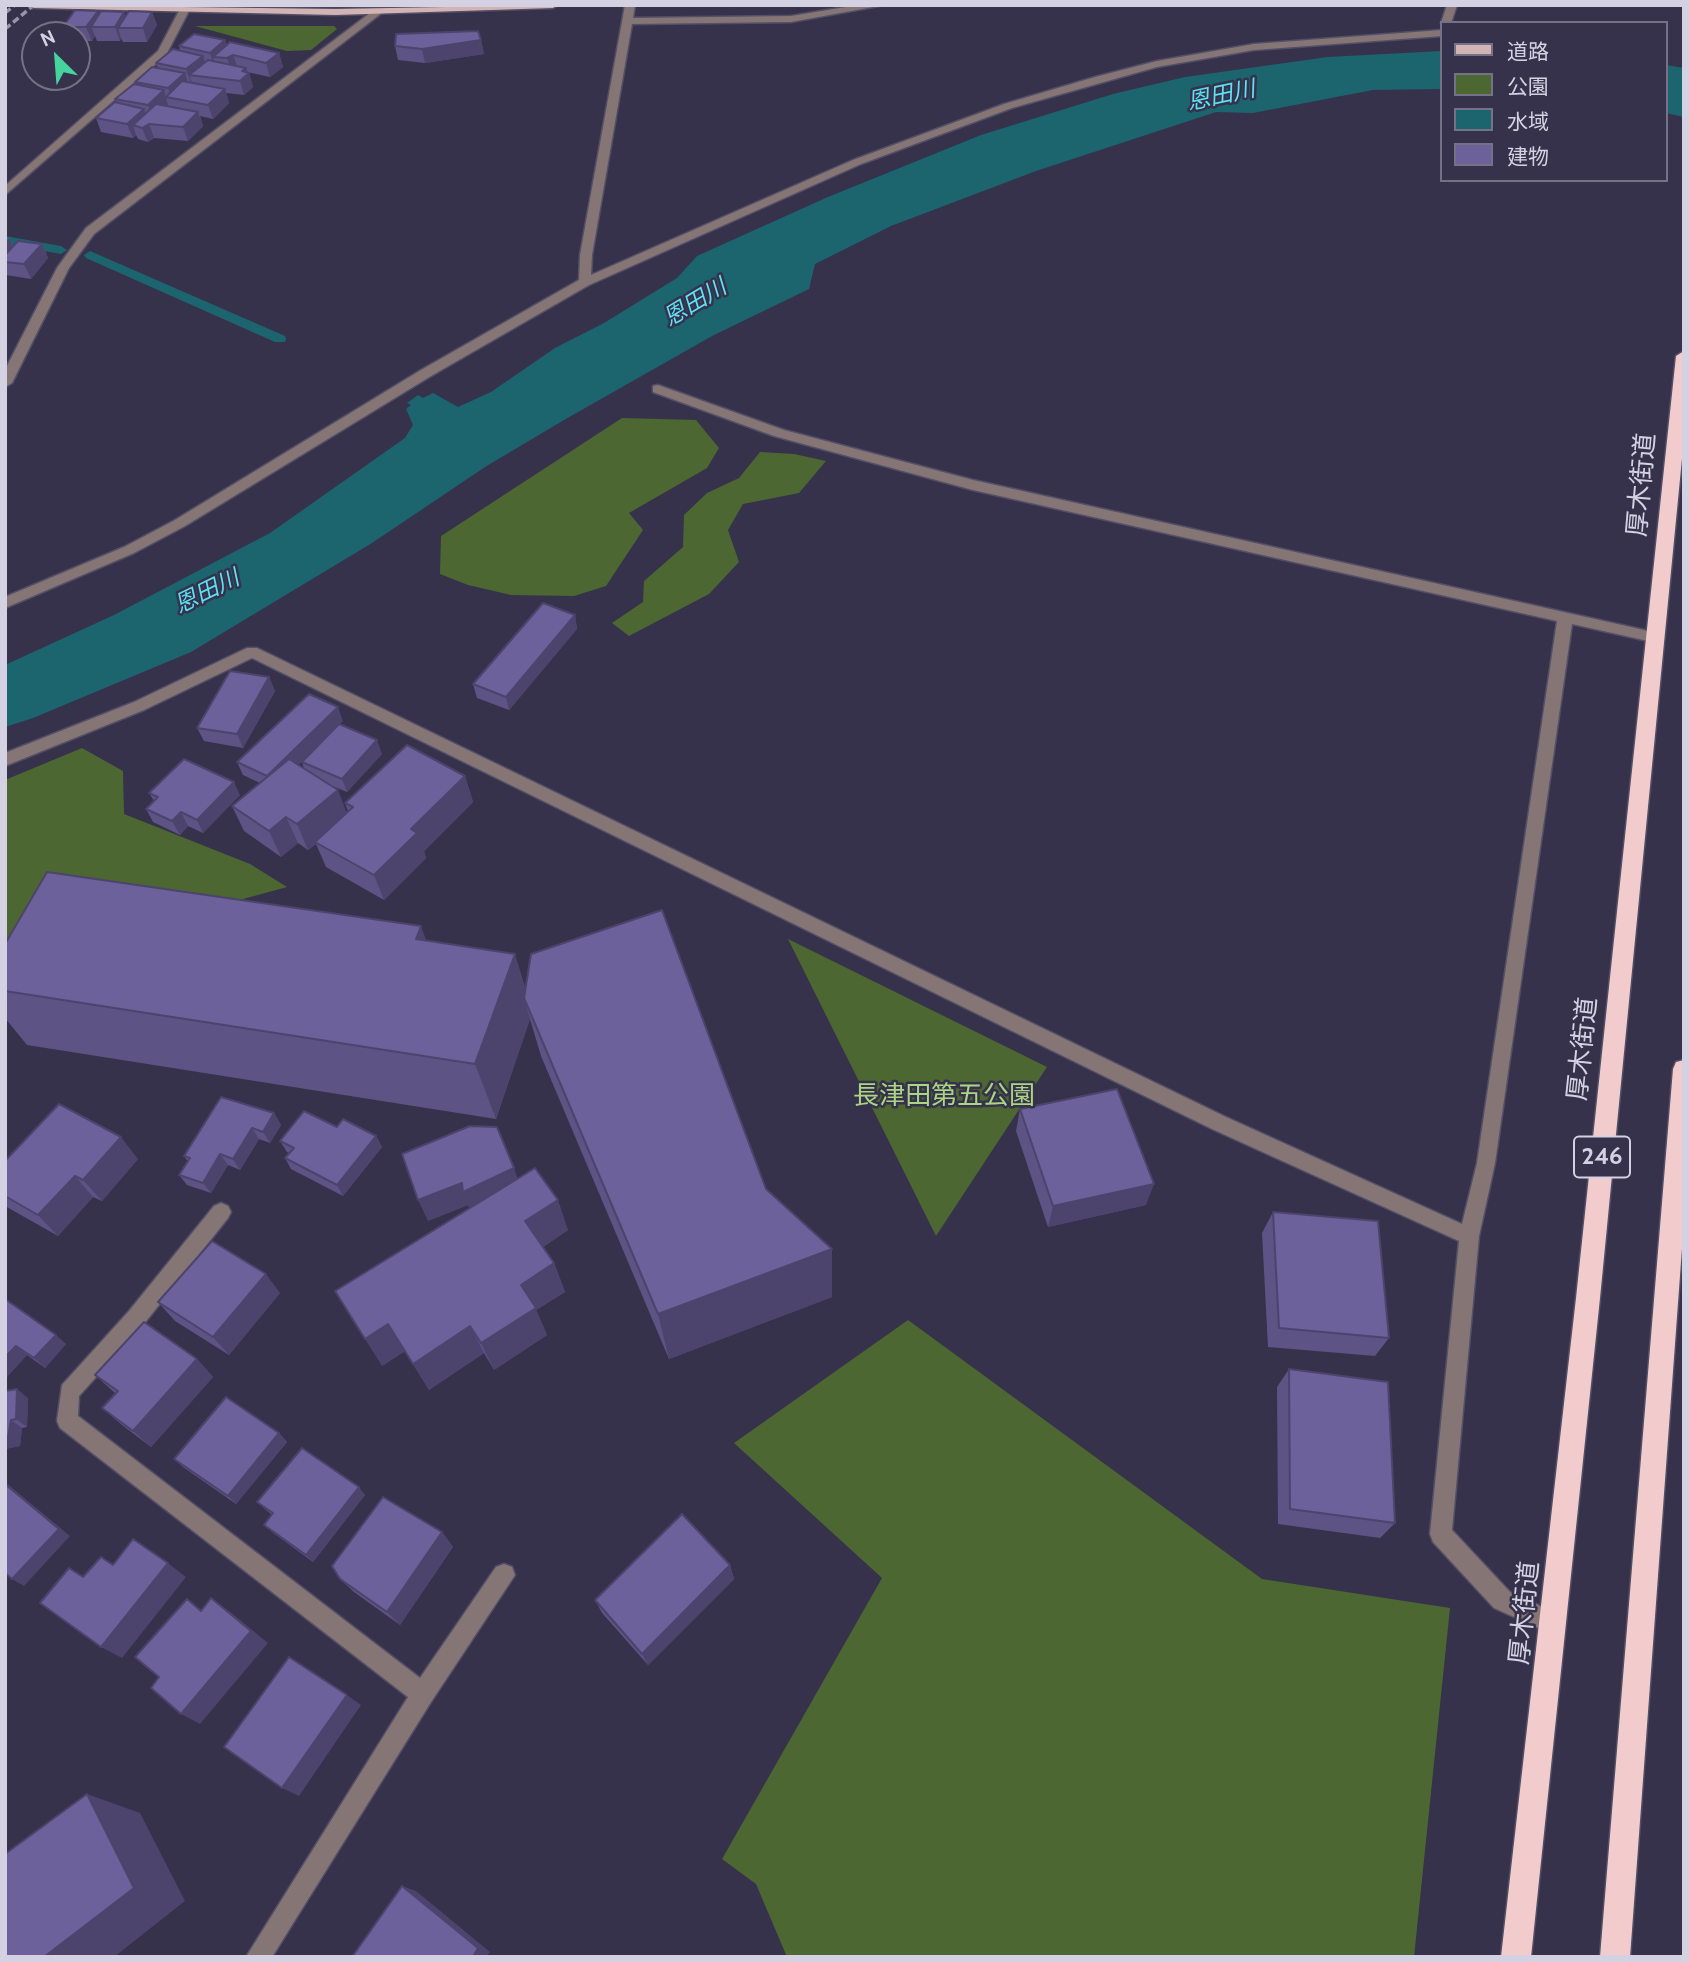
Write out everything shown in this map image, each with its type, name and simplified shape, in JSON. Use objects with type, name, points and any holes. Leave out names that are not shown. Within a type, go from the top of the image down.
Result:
[{"type":"highway","name":"厚木街道","points":[[1516,1957],[1554,1623],[1684,356]]},
{"type":"highway","points":[[1615,1957],[1684,1069]]},
{"type":"main road","points":[[33,5],[378,12],[553,5]]},
{"type":"street","points":[[585,282],[586,255],[629,5]]},
{"type":"street","points":[[627,21],[791,19],[879,5]]},
{"type":"street","points":[[5,192],[162,53],[185,9]]},
{"type":"street","points":[[5,383],[63,268],[90,231],[378,12]]},
{"type":"street","points":[[5,603],[129,550],[180,523],[426,373],[585,282],[857,162],[1008,106],[1157,64],[1254,47],[1440,33]]},
{"type":"street","points":[[658,389],[779,433],[973,485],[1657,638]]},
{"type":"street","points":[[1554,1623],[1502,1600],[1441,1534],[1469,1236],[1486,1163],[1565,619]]},
{"type":"street","points":[[5,760],[139,706],[252,652],[1206,1117],[1469,1236]]},
{"type":"street","points":[[221,1212],[136,1318],[69,1392],[67,1421],[423,1694]]},
{"type":"street","points":[[258,1957],[423,1694],[504,1575]]},
{"type":"green space","points":[[195,26],[334,26],[337,29],[311,50],[287,51]]},
{"type":"green space","points":[[622,418],[696,420],[719,448],[707,468],[629,513],[643,530],[606,586],[574,596],[511,595],[468,585],[440,574],[441,536]]},
{"type":"green space","points":[[760,452],[794,454],[826,461],[799,493],[743,504],[728,530],[739,562],[709,594],[629,636],[612,623],[643,602],[644,581],[683,547],[684,515],[707,493],[739,478]]},
{"type":"green space","points":[[82,748],[123,771],[124,814],[250,864],[287,887],[5,964],[5,780]]},
{"type":"green space","name":"長津田第五公園","points":[[788,939],[1047,1067],[936,1236]]},
{"type":"green space","points":[[908,1320],[1262,1579],[1450,1608],[1414,1957],[787,1957],[756,1884],[722,1859],[882,1578],[734,1443]]},
{"type":"water","name":"恩田川","points":[[1440,51],[1440,89],[1373,90],[1253,113],[1216,112],[1036,171],[891,226],[815,264],[809,289],[712,336],[564,420],[485,467],[372,543],[191,652],[33,718],[5,727],[5,665],[114,615],[270,533],[405,438],[413,425],[406,409],[411,405],[407,403],[418,395],[423,398],[433,393],[458,407],[491,392],[555,348],[604,323],[677,278],[697,256],[828,197],[981,135],[1113,94],[1185,77],[1328,57]]},
{"type":"water","points":[[1668,65],[1684,68],[1684,117],[1668,113]]},
{"type":"building","points":[[75,10],[98,11],[90,21],[67,21]]},
{"type":"building","points":[[101,11],[124,12],[115,27],[91,27]]},
{"type":"building","points":[[129,11],[152,12],[143,28],[118,28]]},
{"type":"building","points":[[478,31],[481,40],[422,49],[395,46],[396,34]]},
{"type":"building","points":[[194,34],[225,40],[210,53],[179,46]]},
{"type":"building","points":[[230,42],[279,53],[266,63],[233,55],[227,58],[213,57]]},
{"type":"building","points":[[173,49],[203,56],[186,69],[156,63]]},
{"type":"building","points":[[208,60],[246,68],[242,71],[249,73],[240,81],[189,75]]},
{"type":"building","points":[[152,67],[185,73],[168,88],[135,82]]},
{"type":"building","points":[[182,81],[225,89],[208,105],[166,97]]},
{"type":"building","points":[[134,84],[164,90],[148,105],[115,99]]},
{"type":"building","points":[[115,102],[144,109],[127,124],[96,118]]},
{"type":"building","points":[[156,104],[198,112],[183,127],[149,124],[142,128],[133,125]]},
{"type":"building","points":[[18,241],[42,244],[24,264],[5,262],[5,255]]},
{"type":"building","points":[[543,603],[575,615],[506,697],[473,684]]},
{"type":"building","points":[[230,671],[269,677],[237,734],[197,728]]},
{"type":"building","points":[[309,694],[338,707],[267,776],[237,762]]},
{"type":"building","points":[[339,724],[377,740],[342,779],[302,762]]},
{"type":"building","points":[[407,745],[465,776],[411,829],[417,833],[374,875],[315,842],[353,807],[345,803]]},
{"type":"building","points":[[184,759],[234,782],[197,820],[181,812],[172,821],[146,809],[158,797],[149,793]]},
{"type":"building","points":[[289,759],[338,790],[297,824],[286,817],[269,831],[232,806]]},
{"type":"building","points":[[47,872],[421,926],[416,939],[515,954],[475,1064],[5,991],[5,944]]},
{"type":"building","points":[[662,910],[766,1189],[832,1249],[658,1314],[524,998],[531,954]]},
{"type":"building","points":[[1117,1089],[1154,1184],[1053,1206],[1020,1109]]},
{"type":"building","points":[[221,1097],[274,1113],[263,1132],[252,1128],[233,1159],[220,1154],[203,1183],[179,1175],[190,1158],[184,1156]]},
{"type":"building","points":[[59,1104],[121,1137],[83,1180],[75,1176],[38,1215],[5,1196],[5,1161]]},
{"type":"building","points":[[304,1111],[337,1127],[343,1119],[376,1136],[337,1185],[285,1158],[294,1148],[280,1141]]},
{"type":"building","points":[[470,1126],[497,1127],[514,1168],[463,1192],[462,1183],[418,1200],[402,1154]]},
{"type":"building","points":[[535,1168],[558,1200],[525,1221],[554,1263],[521,1285],[536,1308],[481,1343],[470,1326],[413,1364],[388,1324],[365,1339],[335,1291]]},
{"type":"building","points":[[1273,1212],[1378,1221],[1389,1338],[1279,1328]]},
{"type":"building","points":[[212,1241],[266,1274],[213,1337],[158,1302]]},
{"type":"building","points":[[5,1299],[56,1335],[34,1358],[16,1346],[5,1357]]},
{"type":"building","points":[[144,1322],[197,1359],[133,1431],[102,1408],[118,1391],[95,1375]]},
{"type":"building","points":[[1289,1369],[1388,1382],[1395,1523],[1290,1509]]},
{"type":"building","points":[[17,1389],[16,1419],[11,1420],[8,1437],[5,1438],[5,1391]]},
{"type":"building","points":[[226,1397],[279,1433],[228,1496],[174,1459]]},
{"type":"building","points":[[302,1448],[359,1487],[306,1555],[264,1525],[273,1513],[257,1502]]},
{"type":"building","points":[[5,1484],[59,1529],[12,1579],[5,1573]]},
{"type":"building","points":[[383,1497],[442,1532],[387,1612],[340,1579],[332,1566]]},
{"type":"building","points":[[682,1514],[730,1565],[642,1654],[595,1600]]},
{"type":"building","points":[[133,1539],[168,1563],[101,1647],[40,1603],[69,1568],[83,1577],[101,1557],[113,1565]]},
{"type":"building","points":[[211,1598],[251,1631],[181,1714],[151,1688],[159,1677],[135,1657],[187,1599],[201,1611]]},
{"type":"building","points":[[289,1657],[347,1695],[282,1788],[224,1747]]},
{"type":"building","points":[[87,1794],[134,1888],[44,1957],[5,1957],[5,1854]]},
{"type":"building","points":[[402,1886],[478,1948],[473,1957],[352,1957]]},
{"type":"waterway","points":[[5,240],[61,250]]},
{"type":"waterway","points":[[90,255],[280,339]]},
{"type":"railway","points":[[5,13],[15,5]]},
{"type":"railway","points":[[5,29],[34,5]]}]
